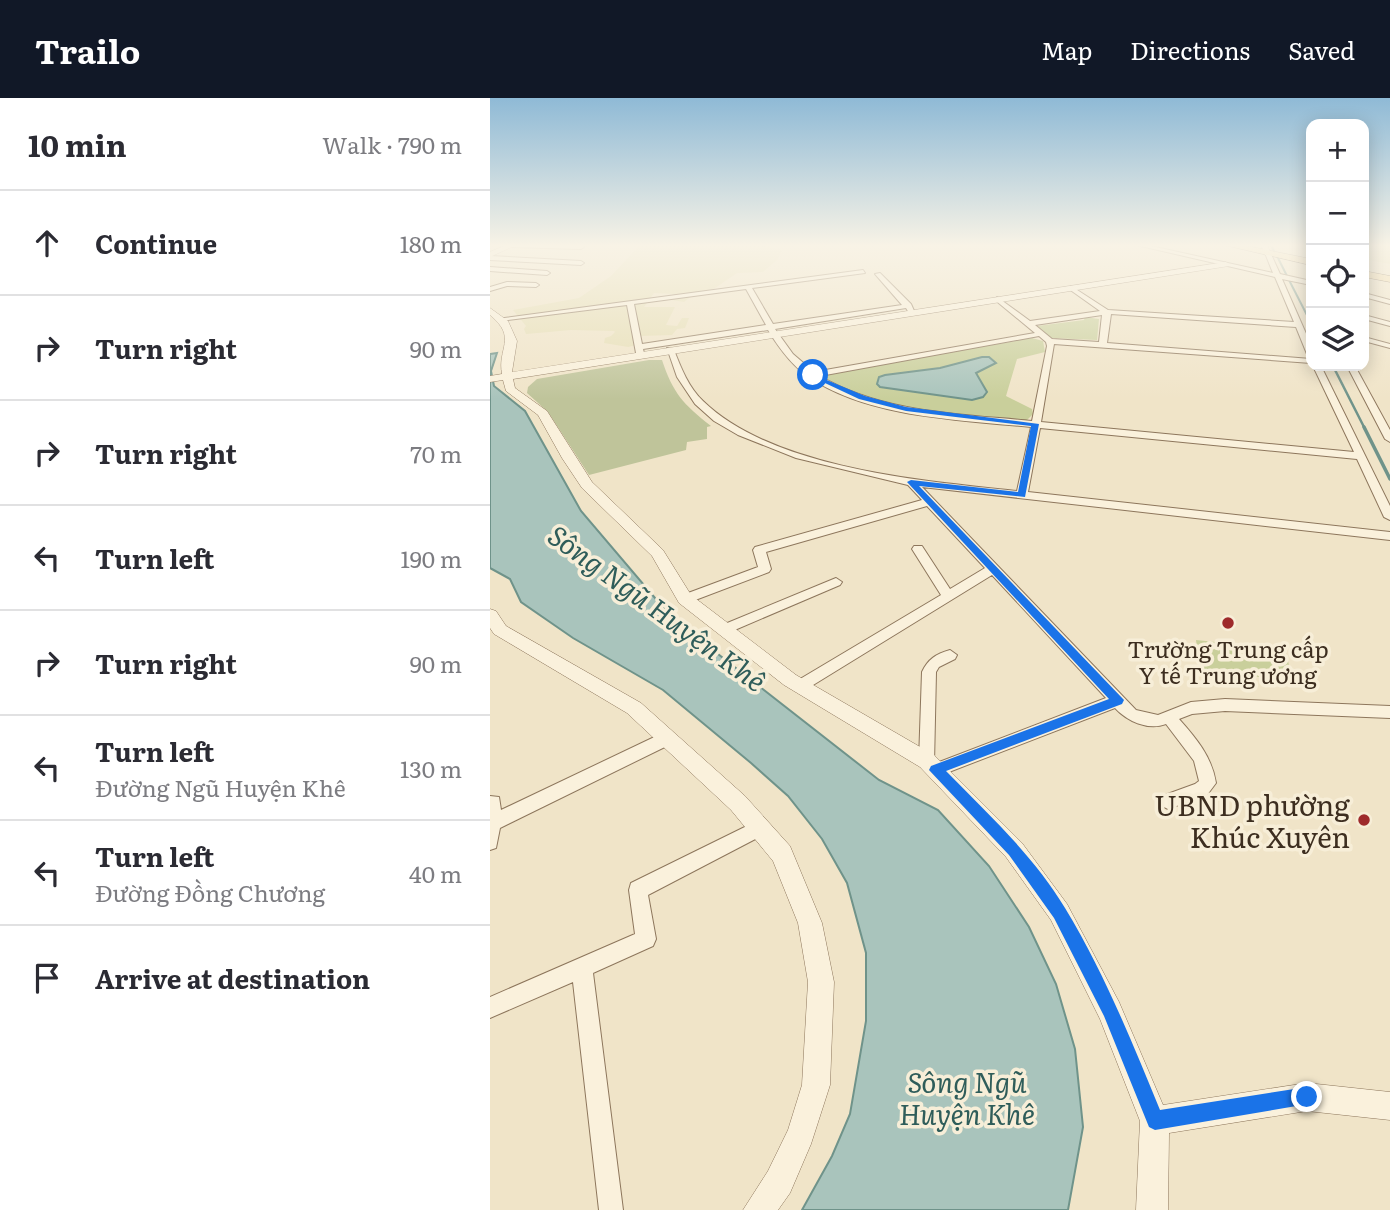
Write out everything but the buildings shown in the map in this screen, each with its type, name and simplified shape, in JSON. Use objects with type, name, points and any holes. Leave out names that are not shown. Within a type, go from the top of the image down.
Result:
[{"type":"street","points":[[497,378],[512,341],[496,315],[678,296]]},
{"type":"street","points":[[753,296],[771,328],[797,363],[813,375],[862,398],[906,409],[1035,424],[1362,456]]},
{"type":"street","points":[[898,296],[908,307]]},
{"type":"street","points":[[497,378],[639,348],[908,307],[1018,296]]},
{"type":"street","points":[[1083,296],[1106,312]]},
{"type":"street","points":[[1285,296],[1306,342]]},
{"type":"street","points":[[1369,296],[1390,302]]},
{"type":"street","points":[[997,299],[1051,341],[1306,361]]},
{"type":"street","points":[[630,302],[639,348]]},
{"type":"street","points":[[1028,324],[1106,312],[1299,326]]},
{"type":"street","points":[[1103,345],[1106,312]]},
{"type":"street","points":[[1369,317],[1390,323]]},
{"type":"street","points":[[639,348],[670,350],[771,328]]},
{"type":"street","points":[[813,375],[1040,334]]},
{"type":"street","points":[[1369,340],[1390,346]]},
{"type":"street","points":[[1022,495],[1046,381],[1051,341]]},
{"type":"street","points":[[670,350],[682,379],[699,402],[732,427],[811,460],[911,482],[1390,536]]},
{"type":"street","points":[[1320,371],[1362,456],[1381,480],[1390,517]]},
{"type":"street","points":[[1354,371],[1390,439]]},
{"type":"street","points":[[497,378],[542,413],[587,485],[658,553],[685,599],[800,686],[931,765],[1014,850],[1059,912],[1110,1011],[1155,1121],[1153,1210]]},
{"type":"street","points":[[1378,414],[1390,416]]},
{"type":"street","points":[[911,482],[991,570],[1131,715],[1158,722],[1191,708],[1225,705],[1390,712]]},
{"type":"street","points":[[685,599],[765,569],[760,550],[929,502]]},
{"type":"street","points":[[918,549],[948,596]]},
{"type":"street","points":[[800,686],[991,570]]},
{"type":"street","points":[[725,629],[836,582]]},
{"type":"street","points":[[490,616],[500,630],[634,708],[738,803],[782,854],[810,923],[821,982],[816,1085],[801,1134],[779,1182],[759,1210]]},
{"type":"street","points":[[931,765],[929,672],[933,663],[950,655]]},
{"type":"street","points":[[931,765],[1118,700]]},
{"type":"street","points":[[1168,801],[1201,790],[1208,783],[1208,773],[1200,759],[1169,718]]},
{"type":"street","points":[[492,823],[667,738]]},
{"type":"street","points":[[490,842],[493,802]]},
{"type":"street","points":[[490,1008],[646,939],[638,890],[759,828]]},
{"type":"street","points":[[582,969],[611,1210]]},
{"type":"street","points":[[1155,1121],[1307,1097],[1390,1106]]},
{"type":"shaded area","points":[[652,296],[644,307],[675,307],[666,325],[677,326],[682,318],[689,318],[685,328],[677,329],[672,335],[640,336],[637,345],[628,347],[604,343],[605,338],[611,336],[614,331],[571,330],[526,334],[526,326],[513,310],[579,298]]},
{"type":"shaded area","points":[[673,296],[692,296],[684,302],[672,300]]},
{"type":"green space","points":[[1085,317],[1099,319],[1097,340],[1051,338],[1037,326],[1084,320]]},
{"type":"green space","points":[[1032,338],[1043,341],[1045,352],[1017,359],[1006,396],[1032,409],[1033,414],[1027,420],[951,414],[892,404],[842,388],[825,377],[828,374]]},
{"type":"green space","points":[[662,360],[680,397],[711,426],[707,427],[707,439],[687,442],[686,450],[589,475],[548,412],[527,393],[528,387],[537,379]]},
{"type":"green space","points":[[1196,640],[1285,649],[1293,681],[1200,670]]},
{"type":"water","name":"Sông Ngũ Huyện Khê","points":[[497,353],[491,371],[494,386],[525,411],[581,511],[672,618],[879,780],[938,810],[989,866],[1029,927],[1056,984],[1075,1049],[1083,1127],[1068,1210],[802,1210],[832,1156],[850,1114],[866,1021],[866,953],[847,883],[822,839],[788,796],[751,763],[663,690],[573,638],[521,602],[510,579],[490,568],[490,354]]},
{"type":"water","points":[[989,357],[996,363],[976,373],[987,392],[983,397],[972,400],[880,387],[877,384],[879,377],[885,375],[940,368]]},
{"type":"waterway","points":[[1297,296],[1306,313]]},
{"type":"waterway","points":[[1336,371],[1365,429]]},
{"type":"waterway","points":[[1365,429],[1390,479]]},
{"type":"place","name":"Trường Trung cấp Y tế Trung ương","points":[[1228,623]]},
{"type":"place","name":"UBND phường Khúc Xuyên","points":[[1364,820]]},
{"type":"route","points":[[813,375],[862,398],[906,409],[1035,424],[1022,495],[911,482],[991,570],[1118,700],[936,770],[1014,850],[1059,912],[1110,1011],[1155,1121],[1307,1097]]}]
